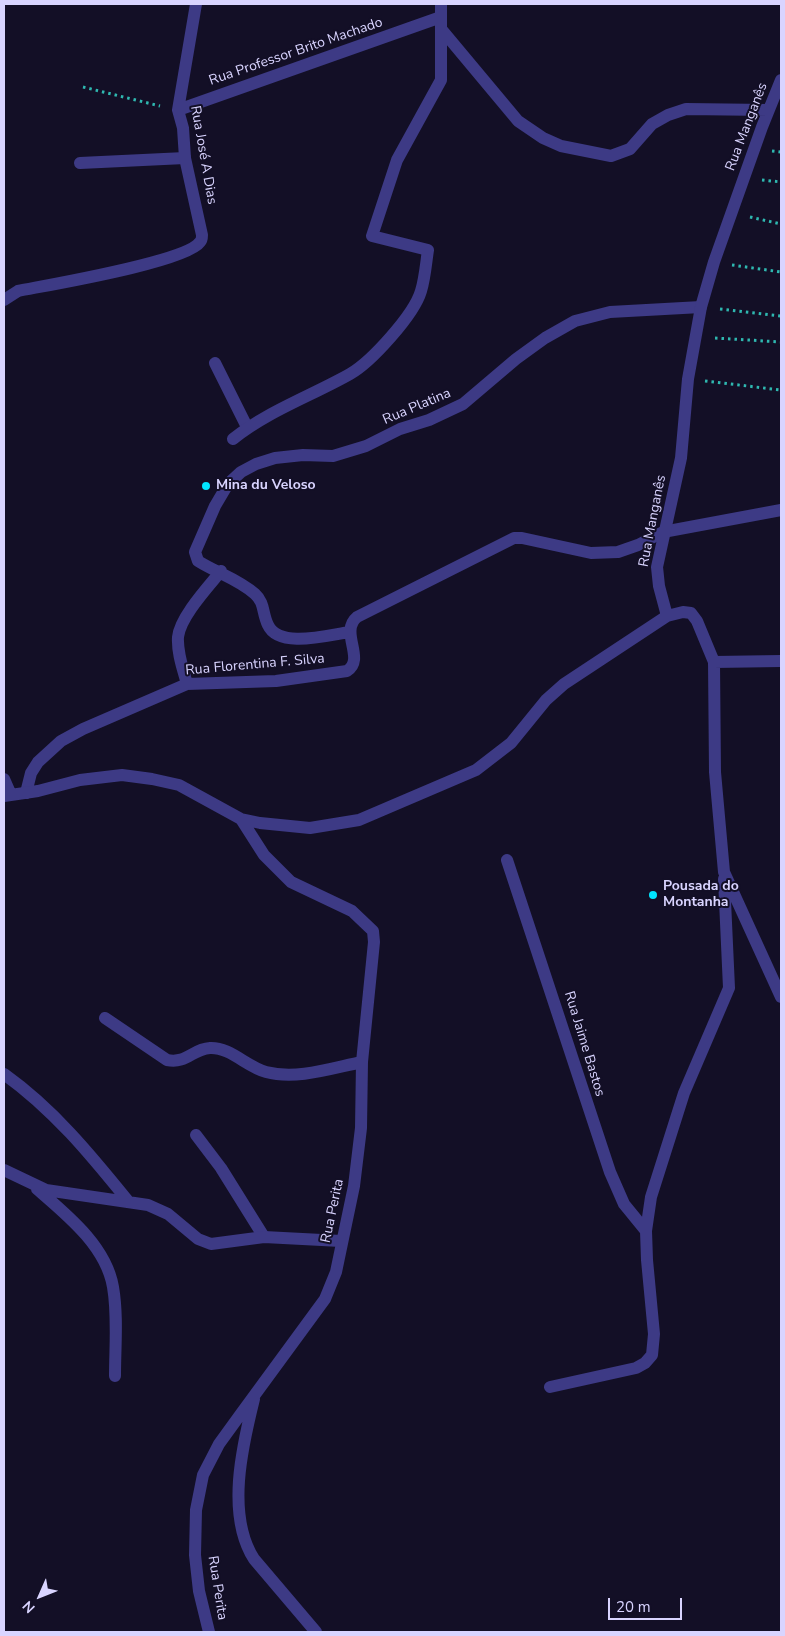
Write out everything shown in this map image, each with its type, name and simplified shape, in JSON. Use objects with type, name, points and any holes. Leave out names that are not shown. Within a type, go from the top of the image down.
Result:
[{"type":"street","name":"Rua José A Dias","points":[[4,300],[18,291],[136,267],[192,248],[200,242],[202,235],[186,158],[183,128],[178,110],[196,4]]},
{"type":"street","points":[[233,439],[247,428],[352,373],[398,330],[412,311],[421,292],[428,250],[372,236],[397,160],[441,80],[441,4]]},
{"type":"street","name":"Rua Professor Brito Machado","points":[[178,110],[442,23]]},
{"type":"street","points":[[442,23],[518,121],[543,138],[561,146],[611,156],[630,150],[652,124],[668,115],[686,109],[768,110]]},
{"type":"street","name":"Rua Manganês","points":[[668,616],[656,568],[680,458],[688,379],[701,307],[714,262],[768,110],[781,80]]},
{"type":"street","points":[[80,163],[186,158]]},
{"type":"street","name":"Rua Platina","points":[[221,571],[198,561],[195,557],[197,547],[215,506],[228,484],[241,472],[256,464],[275,458],[302,455],[333,456],[366,446],[400,429],[429,420],[463,404],[524,354],[575,321],[610,312],[701,307]]},
{"type":"street","points":[[215,363],[247,428]]},
{"type":"street","points":[[187,684],[180,655],[178,635],[194,605],[221,571],[256,594],[265,607],[266,623],[272,633],[284,638],[350,632],[350,625],[357,617],[438,578],[506,540],[522,538],[591,553],[609,552],[638,545],[663,532],[781,510]]},
{"type":"street","points":[[4,779],[7,796],[80,780],[122,775],[152,778],[179,785],[241,818],[287,827],[310,828],[360,820],[476,770],[511,743],[546,700],[564,684],[668,616],[683,612],[691,613],[697,621],[714,662],[715,772],[724,872],[729,988],[675,1118],[651,1197],[646,1231],[654,1334],[652,1355],[646,1363],[636,1368],[550,1387]]},
{"type":"street","name":"Rua Florentina F. Silva","points":[[26,793],[31,773],[38,762],[61,741],[83,729],[187,684],[276,680],[347,671],[353,667],[355,662],[350,632]]},
{"type":"street","points":[[714,662],[781,661]]},
{"type":"street","name":"Rua Perita","points":[[209,1632],[199,1591],[196,1556],[196,1510],[203,1475],[219,1444],[325,1299],[336,1272],[354,1186],[361,1128],[362,1062],[374,942],[373,931],[352,911],[291,882],[264,854],[241,818]]},
{"type":"street","name":"Rua Jaime Bastos","points":[[506,860],[610,1172],[624,1204],[646,1231]]},
{"type":"street","points":[[724,872],[781,997]]},
{"type":"street","points":[[105,1018],[167,1060],[176,1062],[209,1048],[220,1049],[265,1072],[284,1074],[304,1074],[362,1062]]},
{"type":"street","points":[[4,1074],[32,1095],[80,1141],[128,1201]]},
{"type":"street","points":[[196,1135],[221,1168],[264,1237]]},
{"type":"street","points":[[4,1170],[32,1184],[67,1194],[148,1205],[168,1214],[198,1239],[211,1244],[264,1237],[341,1241]]},
{"type":"street","points":[[32,1184],[65,1213],[100,1254],[113,1286],[115,1376]]},
{"type":"street","points":[[255,1393],[242,1448],[239,1495],[242,1531],[246,1546],[254,1559],[316,1632]]},
{"type":"path","points":[[83,86],[178,110]]},
{"type":"path","points":[[732,213],[781,224]]},
{"type":"path","points":[[714,262],[781,272]]},
{"type":"path","points":[[701,307],[781,316]]},
{"type":"path","points":[[696,336],[781,342]]},
{"type":"path","points":[[688,379],[781,390]]},
{"type":"place","name":"Mina du Veloso","points":[[206,486]]},
{"type":"place","name":"Pousada do Montanha","points":[[653,895]]}]
